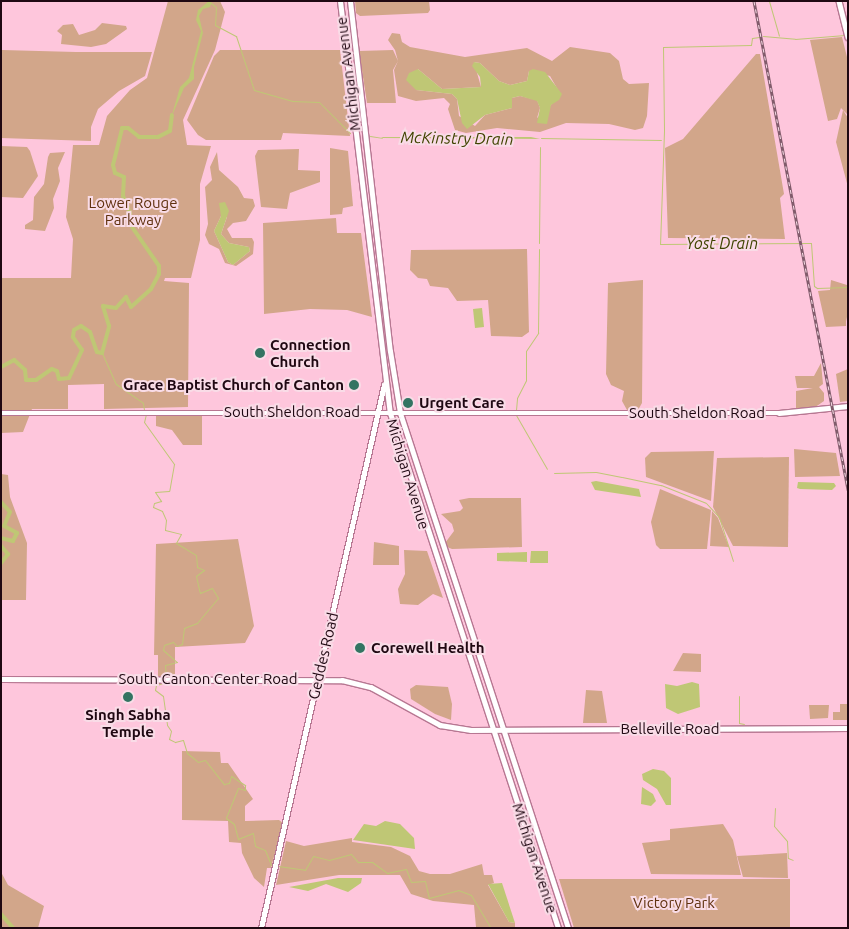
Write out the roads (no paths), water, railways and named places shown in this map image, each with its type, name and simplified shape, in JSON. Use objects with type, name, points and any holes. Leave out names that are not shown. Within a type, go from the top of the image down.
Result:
[{"type":"main road","name":"Michigan Avenue","points":[[340,1],[384,385],[390,413],[412,490],[558,928]]},
{"type":"main road","name":"Michigan Avenue","points":[[350,1],[390,350],[400,413],[423,491],[568,928]]},
{"type":"main road","points":[[839,1],[848,37]]},
{"type":"main road","points":[[353,117],[360,118],[364,125]]},
{"type":"main road","points":[[366,227],[370,232],[376,230]]},
{"type":"main road","points":[[378,332],[383,335],[388,332]]},
{"type":"main road","points":[[380,346],[384,345],[390,350]]},
{"type":"main road","name":"Geddes Road","points":[[261,928],[384,385]]},
{"type":"main road","name":"South Sheldon Road","points":[[1,413],[793,413],[848,406]]},
{"type":"main road","points":[[405,466],[412,470],[415,466]]},
{"type":"main road","points":[[412,490],[417,486],[423,491]]},
{"type":"main road","points":[[454,614],[458,617],[464,613]]},
{"type":"main road","points":[[466,650],[470,647],[476,650]]},
{"type":"main road","name":"South Canton Center Road","points":[[1,679],[318,679],[367,686],[427,719],[449,727],[493,730]]},
{"type":"main road","name":"Belleville Road","points":[[493,730],[848,728]]},
{"type":"main road","points":[[512,787],[517,790],[522,787]]},
{"type":"main road","points":[[519,809],[526,807],[530,812]]},
{"type":"water","points":[[209,1],[212,1],[210,7],[203,9],[199,16],[203,33],[194,67],[194,79],[184,88],[171,118],[180,87],[189,78],[201,31],[196,20],[198,10]]},
{"type":"water","points":[[474,62],[480,63],[499,81],[510,85],[527,81],[529,71],[533,69],[545,72],[562,94],[559,100],[551,105],[547,124],[537,123],[540,108],[537,101],[520,96],[512,98],[512,108],[485,115],[467,129],[462,123],[457,99],[452,94],[416,90],[406,80],[409,73],[418,69],[442,89],[481,87],[480,77],[472,66]]},
{"type":"water","points":[[383,137],[531,137],[540,139],[381,138]]},
{"type":"water","points":[[225,202],[229,211],[221,234],[229,243],[249,247],[250,251],[233,265],[228,262],[214,231],[221,216],[219,203]]},
{"type":"water","points":[[482,308],[484,327],[475,328],[473,309]]},
{"type":"water","points":[[596,481],[639,489],[641,497],[595,490],[591,482]]},
{"type":"water","points":[[798,482],[834,483],[836,486],[832,490],[800,489],[797,488]]},
{"type":"water","points":[[531,551],[548,551],[548,563],[530,563]]},
{"type":"water","points":[[527,552],[527,562],[497,561],[497,553]]},
{"type":"water","points":[[692,682],[699,684],[700,707],[678,714],[666,708],[665,684],[677,686]]},
{"type":"water","points":[[653,769],[664,771],[671,778],[671,805],[666,805],[657,789],[643,780],[642,774]]},
{"type":"water","points":[[642,787],[653,794],[656,801],[651,806],[641,804]]},
{"type":"water","points":[[385,821],[400,824],[414,838],[415,849],[353,840],[364,824],[376,826]]},
{"type":"water","points":[[338,878],[362,878],[361,883],[348,892],[326,884],[308,891],[289,887]]},
{"type":"water","points":[[502,883],[515,923],[509,922],[488,884]]},
{"type":"waterway","points":[[769,1],[779,36]]},
{"type":"waterway","name":"McKinstry Drain","points":[[211,3],[216,7],[215,25],[236,36],[254,90],[292,101],[319,102],[350,133]]},
{"type":"waterway","points":[[763,36],[795,39],[845,35]]},
{"type":"waterway","name":"Yost Drain","points":[[759,37],[752,38],[751,45],[663,47],[664,131],[660,244],[811,243],[814,286],[817,288],[848,287]]},
{"type":"waterway","points":[[1,367],[14,360],[25,370],[26,380],[36,380],[52,369],[57,371],[59,379],[69,378],[82,350],[73,337],[74,330],[81,326],[90,332],[97,352],[102,353],[109,326],[103,306],[116,308],[126,297],[131,307],[151,289],[159,274],[159,266],[130,224],[130,213],[123,196],[124,177],[115,173],[113,165],[122,128],[128,128],[139,137],[158,137],[170,131],[172,115]]},
{"type":"waterway","name":"McKinstry Drain","points":[[370,136],[382,138]]},
{"type":"waterway","points":[[541,138],[661,140]]},
{"type":"waterway","name":"McKinstry Drain","points":[[539,243],[540,147]]},
{"type":"waterway","name":"McKinstry Drain","points":[[516,410],[517,398],[526,380],[526,351],[538,333],[539,249]]},
{"type":"waterway","points":[[102,353],[116,384],[143,403],[144,410]]},
{"type":"waterway","points":[[146,414],[144,422],[174,464],[169,491],[155,492],[161,501],[154,503],[153,507],[162,511],[166,520],[165,530],[181,534],[176,543],[196,555],[197,567],[204,570],[196,576],[200,593],[212,588],[218,598],[197,623],[184,628],[182,644],[177,646],[173,642],[164,645],[163,650],[177,662],[165,665],[166,677]]},
{"type":"waterway","name":"McKinstry Drain","points":[[516,415],[547,469]]},
{"type":"waterway","name":"McKinstry Drain","points":[[554,473],[596,472],[622,477],[661,485],[706,503],[719,517],[733,561]]},
{"type":"waterway","points":[[1,502],[10,512],[4,526],[17,533],[13,541],[1,538]]},
{"type":"waterway","points":[[1,546],[8,554],[1,563]]},
{"type":"waterway","points":[[166,682],[156,685],[155,690],[163,696],[167,725],[171,731],[169,739],[175,742],[183,740],[187,753],[198,762],[205,760],[224,784],[229,783],[231,776],[245,785],[245,790],[238,788],[226,818],[234,824],[238,839],[253,833],[255,846],[265,850],[271,865],[305,870],[313,856],[329,860],[351,854],[358,862],[372,862],[387,873],[406,869],[411,882],[425,881],[429,898],[458,890],[471,895],[491,928]]},
{"type":"waterway","name":"McKinstry Drain","points":[[739,696],[739,723],[744,724]]},
{"type":"waterway","name":"McKinstry Drain","points":[[775,808],[774,826],[787,841],[788,858],[793,860]]},
{"type":"waterway","points":[[1,914],[13,928]]},
{"type":"railway","points":[[754,1],[848,490]]},
{"type":"place","name":"Connection Church","points":[[260,353]]},
{"type":"place","name":"Grace Baptist Church of Canton","points":[[354,385]]},
{"type":"place","name":"Urgent Care","points":[[408,403]]},
{"type":"place","name":"Corewell Health","points":[[360,648]]},
{"type":"place","name":"Singh Sabha Temple","points":[[128,697]]},
{"type":"park label","name":"Lower Rouge Parkway","points":[[133,210]]},
{"type":"park label","name":"Victory Park","points":[[674,903]]}]
